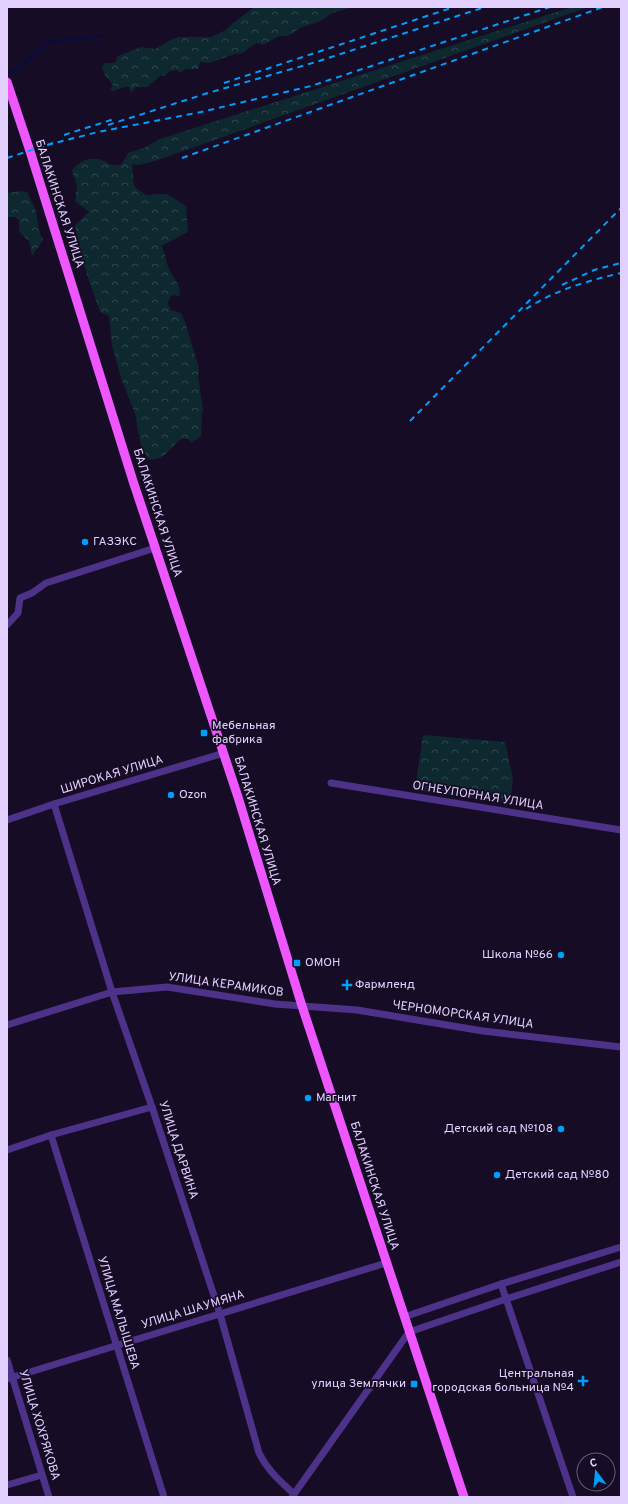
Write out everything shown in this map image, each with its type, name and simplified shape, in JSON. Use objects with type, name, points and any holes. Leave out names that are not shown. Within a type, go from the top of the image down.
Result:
[{"type":"main road","name":"БАЛАКИНСКАЯ УЛИЦА","points":[[7,82],[155,548],[224,753],[302,1006],[464,1497]]},
{"type":"street","points":[[7,625],[18,613],[20,598],[32,593],[46,584],[155,548]]},
{"type":"street","name":"ШИРОКАЯ УЛИЦА","points":[[7,820],[54,804],[224,753]]},
{"type":"street","name":"ОГНЕУПОРНАЯ УЛИЦА","points":[[331,783],[621,830]]},
{"type":"street","name":"УЛИЦА ДАРВИНА","points":[[54,804],[112,992],[152,1107],[220,1314],[260,1452],[270,1472],[293,1496]]},
{"type":"street","name":"УЛИЦА КЕРАМИКОВ","points":[[7,1025],[112,992],[167,986],[275,1004],[302,1006]]},
{"type":"street","name":"ЧЕРНОМОРСКАЯ УЛИЦА","points":[[302,1006],[357,1010],[483,1031],[621,1047]]},
{"type":"street","points":[[7,1150],[51,1135],[152,1107]]},
{"type":"street","name":"УЛИЦА МАЛЫШЕВА","points":[[51,1135],[164,1497]]},
{"type":"street","points":[[404,1317],[501,1284],[621,1247]]},
{"type":"street","points":[[293,1496],[409,1332],[621,1262]]},
{"type":"street","name":"УЛИЦА ШАУМЯНА","points":[[10,1378],[386,1263]]},
{"type":"street","points":[[501,1284],[573,1497]]},
{"type":"street","name":"УЛИЦА ХОХРЯКОВА","points":[[7,1360],[10,1378],[49,1497]]},
{"type":"street","points":[[7,1485],[42,1475]]},
{"type":"green space","points":[[252,7],[354,7],[332,13],[319,22],[302,27],[288,36],[279,36],[263,45],[257,43],[243,53],[235,54],[209,63],[200,62],[198,69],[186,69],[179,73],[177,70],[170,71],[164,76],[160,76],[147,87],[136,87],[131,93],[129,87],[124,87],[113,91],[110,89],[113,86],[104,73],[102,67],[105,63],[115,63],[118,56],[141,47],[155,49],[178,37],[211,37],[226,30],[253,8]]},
{"type":"green space","points":[[572,7],[588,7],[158,160],[139,165],[132,164],[134,185],[138,190],[147,195],[167,194],[186,206],[188,232],[161,246],[167,264],[178,284],[180,293],[179,297],[175,295],[170,297],[168,304],[171,310],[181,313],[184,319],[199,368],[198,376],[203,410],[201,436],[191,443],[190,440],[183,438],[163,456],[148,459],[141,446],[135,413],[122,381],[112,345],[109,316],[100,312],[79,251],[75,225],[89,212],[75,201],[77,185],[72,171],[74,168],[83,161],[93,159],[114,165],[122,164],[128,153],[144,148],[160,139]]},
{"type":"green space","points":[[22,191],[28,193],[36,211],[39,229],[43,240],[32,256],[29,241],[21,234],[19,230],[19,220],[15,217],[7,217],[7,193]]},
{"type":"green space","points":[[423,735],[505,742],[513,778],[510,803],[415,790]]},
{"type":"waterway","points":[[7,73],[13,72],[50,42],[101,36]]},
{"type":"railway","points":[[224,83],[454,7]]},
{"type":"railway","points":[[108,125],[208,93],[316,62],[485,7]]},
{"type":"railway","points":[[47,145],[98,132],[201,112],[311,86],[550,7]]},
{"type":"railway","points":[[182,158],[603,7]]},
{"type":"railway","points":[[64,135],[114,119]]},
{"type":"railway","points":[[7,158],[53,143]]},
{"type":"railway","points":[[410,421],[621,208]]},
{"type":"railway","points":[[562,285],[594,270],[621,263]]},
{"type":"railway","points":[[526,309],[560,291],[596,279],[621,273]]},
{"type":"place","name":"ГАЗЭКС","points":[[85,542]]},
{"type":"place","name":"Мебельная фабрика","points":[[204,733]]},
{"type":"place","name":"Ozon","points":[[171,795]]},
{"type":"place","name":"Школа №66","points":[[561,955]]},
{"type":"place","name":"ОМОН","points":[[297,963]]},
{"type":"place","name":"Фармленд","points":[[347,985]]},
{"type":"place","name":"Магнит","points":[[308,1098]]},
{"type":"place","name":"Детский сад №108","points":[[561,1129]]},
{"type":"place","name":"Детский сад №80","points":[[497,1175]]},
{"type":"place","name":"Центральная городская больница №4","points":[[583,1381]]},
{"type":"place","name":"улица Землячки","points":[[414,1384]]}]
